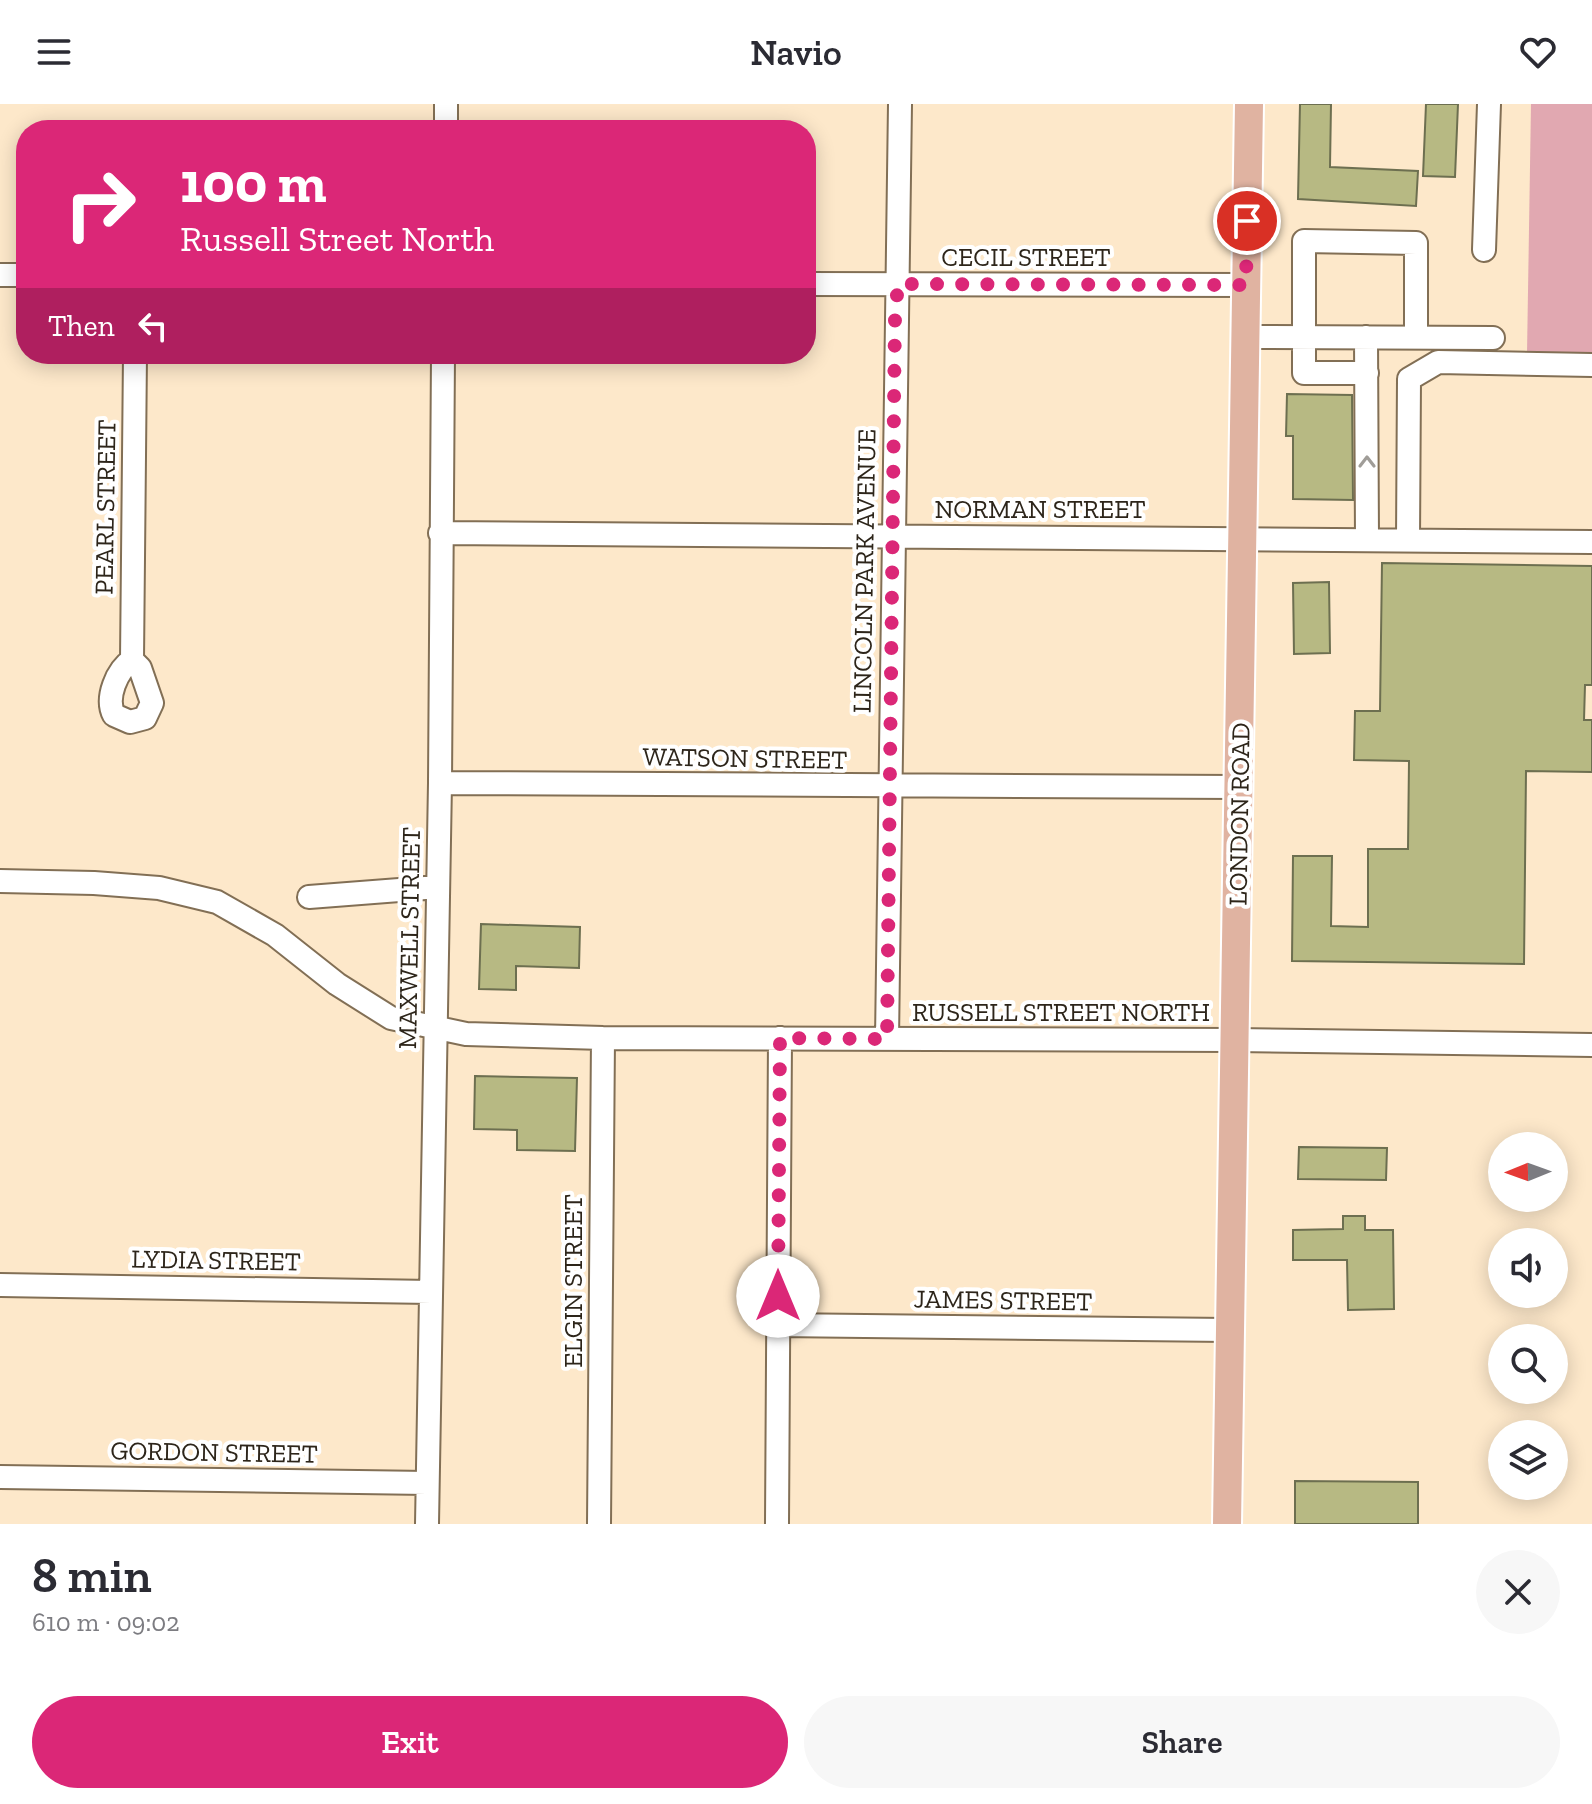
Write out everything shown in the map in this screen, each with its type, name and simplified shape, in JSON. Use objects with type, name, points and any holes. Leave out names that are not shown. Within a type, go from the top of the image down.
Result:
[{"type":"main road","name":"LONDON ROAD","points":[[1227,1524],[1249,104]]},
{"type":"street","name":"LINCOLN PARK AVENUE","points":[[887,1039],[900,104]]},
{"type":"street","points":[[1484,250],[1489,104]]},
{"type":"street","points":[[1367,373],[1304,373],[1304,241],[1416,243],[1416,337]]},
{"type":"street","name":"CECIL STREET","points":[[816,284],[1246,285]]},
{"type":"street","points":[[1245,337],[1493,338]]},
{"type":"street","points":[[1366,337],[1367,540]]},
{"type":"street","points":[[1408,540],[1409,379],[1438,362],[1592,365]]},
{"type":"street","name":"PEARL STREET","points":[[132,660],[135,364]]},
{"type":"street","name":"MAXWELL STREET","points":[[427,1524],[440,783],[443,364]]},
{"type":"street","name":"NORMAN STREET","points":[[440,533],[1592,542]]},
{"type":"street","name":"WATSON STREET","points":[[440,783],[1240,787]]},
{"type":"street","name":"RUSSELL STREET NORTH","points":[[0,881],[159,888],[217,902],[275,935],[337,984],[391,1018],[466,1034],[603,1038],[1235,1040],[1592,1045]]},
{"type":"street","points":[[309,897],[438,887]]},
{"type":"street","name":"ELGIN STREET","points":[[599,1524],[603,1038]]},
{"type":"street","points":[[777,1524],[780,1038]]},
{"type":"street","name":"LYDIA STREET","points":[[0,1285],[431,1292]]},
{"type":"street","name":"JAMES STREET","points":[[778,1325],[1228,1330]]},
{"type":"street","name":"GORDON STREET","points":[[0,1477],[427,1483]]},
{"type":"shaded area","points":[[1531,104],[1592,104],[1592,355],[1527,354]]},
{"type":"building","points":[[1300,104],[1331,104],[1330,167],[1418,171],[1416,206],[1298,199]]},
{"type":"building","points":[[1426,104],[1458,104],[1455,177],[1423,176]]},
{"type":"building","points":[[1287,394],[1352,395],[1353,500],[1293,499],[1293,436],[1286,436]]},
{"type":"building","points":[[1382,563],[1592,566],[1592,685],[1585,685],[1584,720],[1592,720],[1592,772],[1526,771],[1524,964],[1292,961],[1293,856],[1332,856],[1331,926],[1368,927],[1368,849],[1408,849],[1409,761],[1354,760],[1355,711],[1380,711]]},
{"type":"building","points":[[1329,582],[1330,653],[1294,654],[1293,583]]},
{"type":"building","points":[[481,924],[580,927],[579,968],[516,966],[516,990],[479,989]]},
{"type":"building","points":[[475,1076],[577,1078],[575,1151],[517,1150],[517,1130],[474,1129]]},
{"type":"building","points":[[1299,1147],[1387,1148],[1386,1180],[1298,1179]]},
{"type":"building","points":[[1343,1216],[1365,1216],[1365,1230],[1393,1230],[1394,1309],[1348,1310],[1347,1260],[1293,1260],[1293,1230],[1343,1229]]},
{"type":"building","points":[[1295,1481],[1418,1482],[1418,1524],[1295,1524]]},
{"type":"route","points":[[778,1296],[780,1038],[887,1039],[895,317],[898,284],[1246,285],[1247,221]]}]
